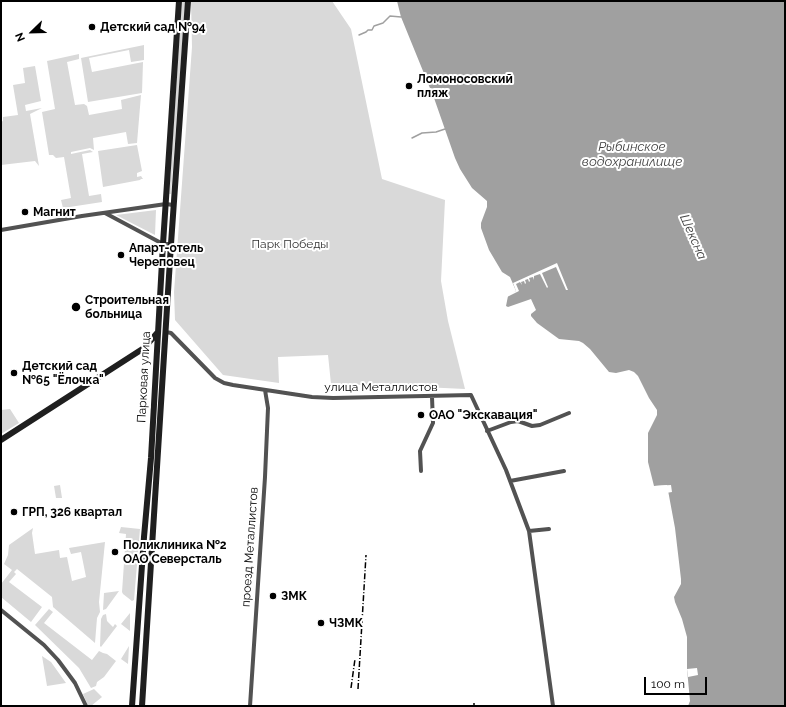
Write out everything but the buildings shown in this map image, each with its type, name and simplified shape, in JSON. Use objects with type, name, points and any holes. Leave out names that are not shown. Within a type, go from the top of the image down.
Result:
[{"type":"main road","name":"Парковая улица","points":[[132,706],[151,458],[179,1]]},
{"type":"main road","name":"Парковая улица","points":[[142,706],[188,1]]},
{"type":"main road","points":[[1,440],[144,348],[158,332],[166,332]]},
{"type":"street","points":[[1,230],[166,204],[174,205]]},
{"type":"street","points":[[105,213],[163,244],[171,244]]},
{"type":"street","name":"улица Металлистов","points":[[166,332],[171,332],[215,378],[224,383],[312,397],[470,396],[510,482],[529,531],[553,706]]},
{"type":"street","name":"проезд Металлистов","points":[[250,706],[266,462],[268,408],[265,390]]},
{"type":"street","points":[[422,470],[420,452],[433,423],[432,397]]},
{"type":"street","points":[[487,431],[518,421],[532,426],[540,425],[569,413]]},
{"type":"street","points":[[510,482],[564,471]]},
{"type":"street","points":[[529,531],[549,529]]},
{"type":"street","points":[[1,610],[44,645],[58,660],[75,683],[86,706]]},
{"type":"green space","points":[[182,1],[185,1],[185,6],[171,194],[169,194]]},
{"type":"green space","name":"Парк Победы","points":[[191,1],[332,1],[351,29],[382,179],[445,200],[441,281],[448,321],[465,389],[331,384],[328,355],[278,357],[279,383],[223,375],[175,320],[174,292],[192,47]]},
{"type":"green space","points":[[144,45],[144,60],[131,62],[129,50],[89,58],[92,72],[143,62],[142,93],[88,102],[81,58]]},
{"type":"green space","points":[[79,54],[79,59],[67,62],[75,105],[84,104],[87,106],[89,115],[122,109],[121,100],[141,95],[137,143],[128,144],[126,132],[93,138],[94,150],[90,148],[71,152],[71,154],[90,150],[93,152],[82,154],[89,196],[101,194],[102,202],[63,208],[61,200],[71,198],[64,157],[56,158],[53,155],[49,155],[42,112],[55,109],[47,61]]},
{"type":"green space","points":[[35,66],[41,101],[25,105],[26,111],[42,108],[30,114],[39,166],[35,161],[1,165],[1,122],[3,121],[3,117],[18,115],[13,85],[25,83],[23,68]]},
{"type":"green space","points":[[137,145],[142,171],[137,173],[137,177],[141,176],[143,179],[103,187],[98,151]]},
{"type":"green space","points":[[156,210],[155,235],[116,215]]},
{"type":"green space","points":[[10,409],[19,423],[1,434],[1,410]]},
{"type":"green space","points":[[60,485],[62,498],[56,498],[54,486]]},
{"type":"green space","points":[[121,527],[140,529],[134,600],[132,601],[122,592],[126,534],[119,533]]},
{"type":"green space","points":[[33,528],[32,533],[35,554],[59,550],[60,558],[67,557],[72,581],[86,577],[81,552],[71,554],[69,548],[105,542],[99,602],[100,612],[97,618],[95,643],[53,607],[52,597],[17,569],[14,572],[16,574],[9,582],[42,607],[31,622],[1,597],[1,584],[12,570],[4,564],[8,555],[9,545]]},
{"type":"green space","points":[[119,591],[106,609],[103,610],[104,593]]},
{"type":"green space","points":[[49,609],[53,612],[44,623],[92,660],[99,651],[107,654],[116,661],[104,677],[97,682],[96,686],[91,688],[79,668],[35,625]]},
{"type":"green space","points":[[130,613],[130,631],[121,624]]},
{"type":"green space","points":[[106,614],[107,621],[113,627],[115,624],[117,626],[101,647],[101,619],[103,615]]},
{"type":"green space","points":[[129,646],[128,664],[121,659]]},
{"type":"green space","points":[[42,656],[51,662],[66,683],[47,686]]},
{"type":"green space","points":[[94,689],[102,697],[91,706],[88,706],[83,694]]},
{"type":"water","name":"Рыбинское водохранилище","points":[[397,1],[785,1],[785,706],[688,706],[690,701],[687,669],[687,637],[674,597],[681,584],[675,528],[667,485],[654,486],[648,462],[648,433],[657,415],[657,410],[638,376],[634,372],[629,370],[616,373],[609,372],[590,349],[583,343],[579,341],[559,339],[537,323],[531,316],[531,314],[536,310],[531,299],[508,307],[506,306],[508,296],[516,291],[510,277],[502,272],[489,250],[481,228],[481,223],[487,207],[487,201],[472,188],[455,158],[434,98],[401,17]]},
{"type":"pier","points":[[557,263],[568,290],[566,290],[556,267],[542,273],[548,287],[547,288],[540,274],[534,276],[534,280],[533,277],[529,278],[529,282],[528,279],[525,280],[525,284],[524,281],[521,282],[522,285],[520,282],[516,284],[519,291],[507,297],[506,295],[516,291],[513,283]]},
{"type":"pier","points":[[671,485],[672,492],[666,493],[665,487],[654,488],[654,486]]},
{"type":"pier","points":[[697,668],[698,675],[688,677],[687,669]]},
{"type":"waterway","points":[[359,35],[368,30],[372,30],[374,26],[383,23],[390,16],[401,17]]},
{"type":"waterway","points":[[412,138],[422,133],[436,132],[445,129]]},
{"type":"railway","points":[[358,689],[366,555]]},
{"type":"railway","points":[[351,688],[355,659]]},
{"type":"place","name":"Детский сад №94","points":[[92,27]]},
{"type":"place","name":"Ломоносовский пляж","points":[[409,86]]},
{"type":"place","name":"Магнит","points":[[25,212]]},
{"type":"place","name":"Апарт-отель Череповец","points":[[121,255]]},
{"type":"place","name":"Строительная больница","points":[[76,307]]},
{"type":"place","name":"Детский сад №65 \"Ёлочка\"","points":[[14,373]]},
{"type":"place","name":"ОАО \"Экскавация\"","points":[[421,415]]},
{"type":"place","name":"ГРП, 326 квартал","points":[[14,512]]},
{"type":"place","name":"Поликлиника №2 ОАО Северсталь","points":[[115,552]]},
{"type":"place","name":"ЗМК","points":[[273,596]]},
{"type":"place","name":"ЧЗМК","points":[[321,623]]},
{"type":"water label","name":"Шексна","points":[[693,237]]}]
